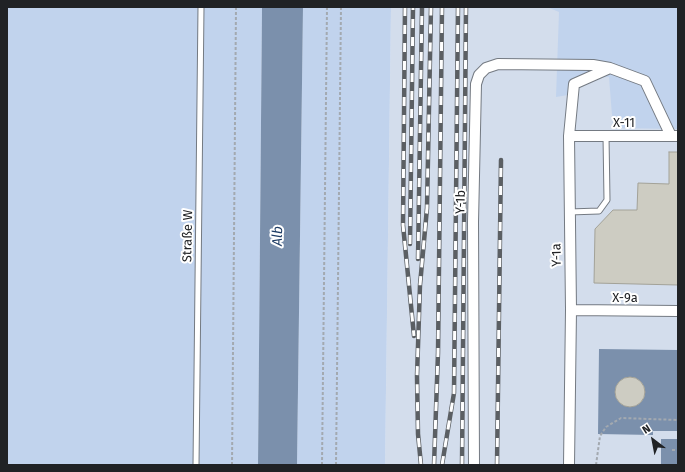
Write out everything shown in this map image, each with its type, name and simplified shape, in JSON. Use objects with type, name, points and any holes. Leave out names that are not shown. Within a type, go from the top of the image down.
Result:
[{"type":"street","name":"Y-1b","points":[[474,465],[473,222],[476,84],[479,75],[486,68],[498,64],[593,65],[610,68]]},
{"type":"street","name":"Y-1a","points":[[569,465],[571,310],[569,136],[574,84],[610,68]]},
{"type":"street","points":[[610,68],[645,81],[674,136]]},
{"type":"street","name":"X-11","points":[[569,136],[674,136]]},
{"type":"street","name":"X-9a","points":[[571,310],[678,311]]},
{"type":"lane","name":"Straße W","points":[[196,465],[201,7]]},
{"type":"lane","points":[[569,212],[599,211],[607,200],[606,136]]},
{"type":"path","points":[[232,465],[236,7]]},
{"type":"path","points":[[322,465],[326,7]]},
{"type":"path","points":[[336,465],[341,7]]},
{"type":"path","points":[[596,465],[600,436],[606,427],[621,418],[678,420]]},
{"type":"path","points":[[672,450],[678,450]]},
{"type":"shaded area","points":[[7,7],[262,7],[258,465],[7,465]]},
{"type":"shaded area","points":[[303,7],[391,7],[385,465],[297,465]]},
{"type":"shaded area","points":[[391,7],[678,7],[678,465],[385,465]]},
{"type":"shaded area","points":[[547,7],[678,7],[678,129],[613,128],[609,77],[575,78],[568,95],[556,97],[559,12]]},
{"type":"water","name":"Alb","points":[[262,7],[303,7],[297,465],[258,465]]},
{"type":"water","points":[[599,349],[678,350],[678,431],[653,431],[653,435],[598,434]]},
{"type":"water","points":[[661,439],[678,439],[678,465],[661,465]]},
{"type":"building","points":[[669,152],[678,152],[678,285],[594,283],[595,229],[613,210],[637,210],[638,183],[669,184]]},
{"type":"building","points":[[630,377],[636,378],[644,386],[644,398],[636,406],[630,407],[624,406],[616,398],[615,392],[616,386],[624,378]]},
{"type":"railway","points":[[405,7],[403,225],[414,336]]},
{"type":"railway","points":[[410,244],[413,7]]},
{"type":"railway","points":[[418,259],[422,7]]},
{"type":"railway","points":[[421,465],[418,434],[417,376],[420,285],[427,208],[431,7]]},
{"type":"railway","points":[[434,465],[438,353],[442,7]]},
{"type":"railway","points":[[442,465],[454,393],[458,7]]},
{"type":"railway","points":[[462,465],[466,7]]},
{"type":"railway","points":[[497,465],[501,160]]}]
